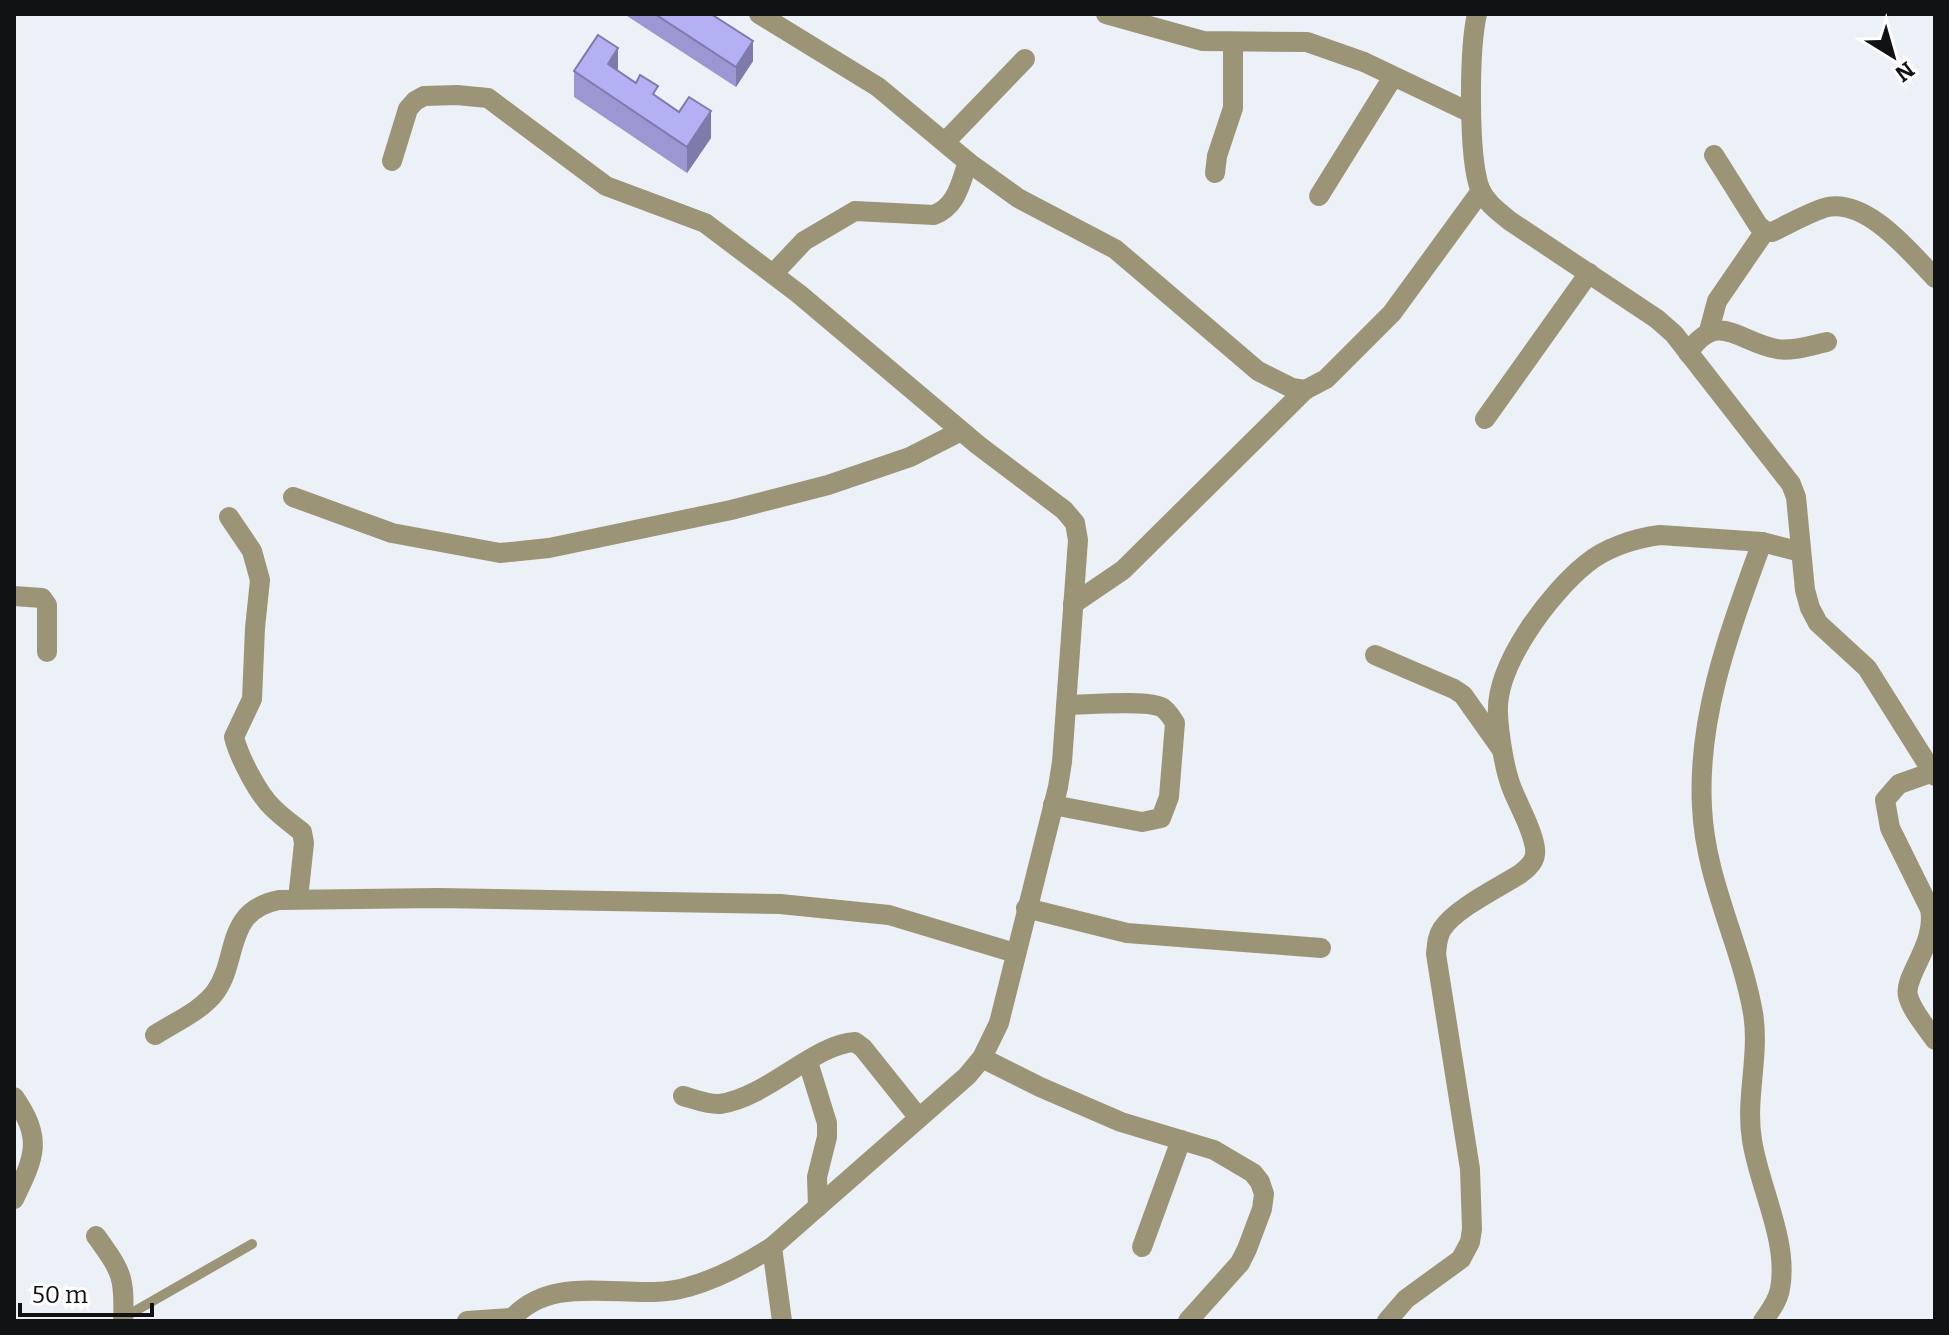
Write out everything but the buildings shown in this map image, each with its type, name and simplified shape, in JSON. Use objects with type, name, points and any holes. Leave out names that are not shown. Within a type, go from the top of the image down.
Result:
[{"type":"street","points":[[759,14],[878,87],[968,162],[1018,198],[1115,249],[1258,371],[1292,388],[1305,390]]},
{"type":"street","points":[[1106,14],[1203,41],[1307,42],[1364,62],[1471,113]]},
{"type":"street","points":[[1477,14],[1471,113],[1481,191],[1493,207],[1510,221],[1657,319],[1674,334],[1791,484],[1796,497],[1805,590],[1810,608],[1818,623],[1867,668],[1934,774],[1899,784],[1885,800],[1890,828],[1930,909],[1933,923],[1907,988],[1913,1006],[1935,1040]]},
{"type":"street","points":[[1215,173],[1217,156],[1233,108],[1233,43]]},
{"type":"street","points":[[945,142],[1025,59]]},
{"type":"street","points":[[1319,196],[1393,77]]},
{"type":"street","points":[[392,161],[408,109],[415,101],[424,96],[488,98],[606,186],[705,223],[773,274],[961,431],[1064,510],[1075,523],[1078,540],[1062,762],[999,1023],[982,1058],[967,1076],[818,1207],[772,1247],[750,1261],[687,1288],[572,1291],[553,1294],[520,1310],[511,1320],[467,1321]]},
{"type":"street","points":[[1714,155],[1758,225],[1765,231],[1772,232],[1824,208],[1837,206],[1849,209],[1882,223],[1935,278]]},
{"type":"street","points":[[773,274],[804,241],[855,211],[934,215],[944,211],[954,201],[968,162]]},
{"type":"street","points":[[1073,604],[1123,570],[1305,390],[1326,379],[1392,313],[1481,191]]},
{"type":"street","points":[[1709,331],[1717,301],[1765,231]]},
{"type":"street","points":[[1485,419],[1589,273]]},
{"type":"street","points":[[1688,353],[1698,338],[1709,331],[1722,330],[1777,349],[1827,342]]},
{"type":"street","points":[[293,497],[392,533],[478,551],[524,551],[731,510],[828,485],[910,457],[961,431]]},
{"type":"street","points":[[229,517],[252,551],[260,580],[252,699],[234,737],[263,796],[271,807],[302,832],[304,843],[298,899]]},
{"type":"street","points":[[1387,1321],[1406,1299],[1461,1259],[1470,1242],[1470,1169],[1436,954],[1438,938],[1454,916],[1520,874],[1536,857],[1534,842],[1510,782],[1498,714],[1498,698],[1521,641],[1532,621],[1585,564],[1603,552],[1645,537],[1660,535],[1762,542],[1801,552]]},
{"type":"street","points":[[1762,542],[1722,653],[1706,726],[1702,800],[1711,869],[1754,1022],[1752,1140],[1775,1229],[1781,1275],[1780,1291],[1763,1321]]},
{"type":"street","points":[[14,596],[42,598],[47,605],[47,652]]},
{"type":"street","points":[[1375,655],[1454,689],[1470,703],[1505,754]]},
{"type":"street","points":[[1470,703],[1498,698]]},
{"type":"street","points":[[1053,805],[1153,822],[1161,818],[1169,797],[1175,723],[1169,714],[1161,707],[1144,704],[1066,705]]},
{"type":"street","points":[[155,1035],[207,1001],[218,989],[236,934],[256,907],[279,900],[469,898],[780,904],[907,919],[1015,953]]},
{"type":"street","points":[[1026,908],[1127,933],[1321,948]]},
{"type":"street","points":[[683,1096],[720,1104],[761,1089],[839,1043],[855,1042],[919,1118]]},
{"type":"street","points":[[982,1058],[1121,1122],[1214,1150],[1253,1173],[1264,1194],[1262,1209],[1240,1263],[1188,1321]]},
{"type":"street","points":[[808,1062],[827,1123],[827,1137],[817,1177],[818,1207]]},
{"type":"street","points":[[14,1097],[33,1130],[34,1146],[14,1199]]},
{"type":"street","points":[[1142,1247],[1181,1140]]},
{"type":"street","points":[[96,1236],[120,1269],[125,1287],[123,1320]]},
{"type":"street","points":[[772,1247],[782,1321]]},
{"type":"lane","points":[[123,1320],[252,1244]]}]
